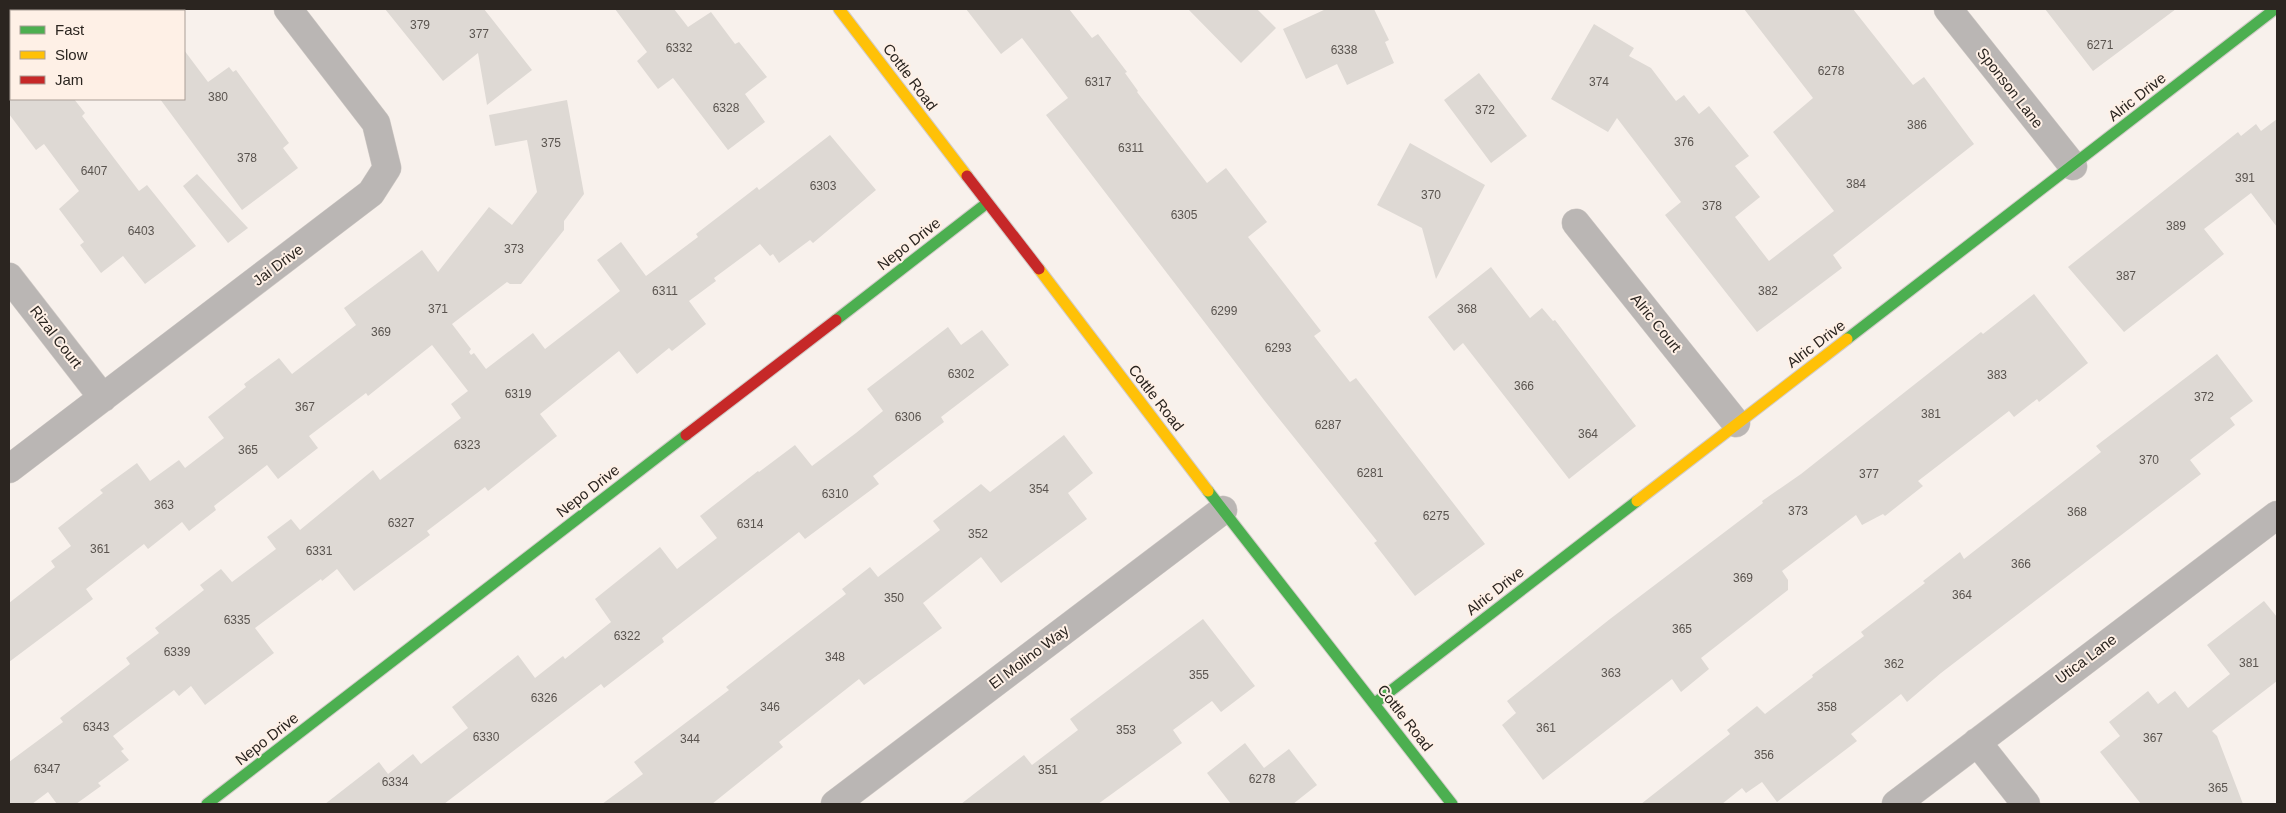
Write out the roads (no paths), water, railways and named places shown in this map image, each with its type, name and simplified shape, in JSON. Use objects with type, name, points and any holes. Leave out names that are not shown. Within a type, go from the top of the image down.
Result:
[{"type":"street","name":"Jai Drive","points":[[9,469],[371,193],[387,168],[376,123],[288,9]]},
{"type":"street","name":"Cottle Road","points":[[839,9],[1223,510],[1452,804]]},
{"type":"street","name":"Sponson Lane","points":[[1948,9],[2073,166]]},
{"type":"street","name":"Alric Drive","points":[[1375,703],[2275,9]]},
{"type":"street","name":"Nepo Drive","points":[[207,804],[987,203]]},
{"type":"street","name":"Alric Court","points":[[1576,223],[1736,423]]},
{"type":"street","name":"Rizal Court","points":[[9,276],[103,398]]},
{"type":"street","name":"El Molino Way","points":[[835,804],[1223,510]]},
{"type":"street","name":"Utica Lane","points":[[1896,804],[2277,515]]},
{"type":"street","points":[[1977,742],[2026,804]]}]
